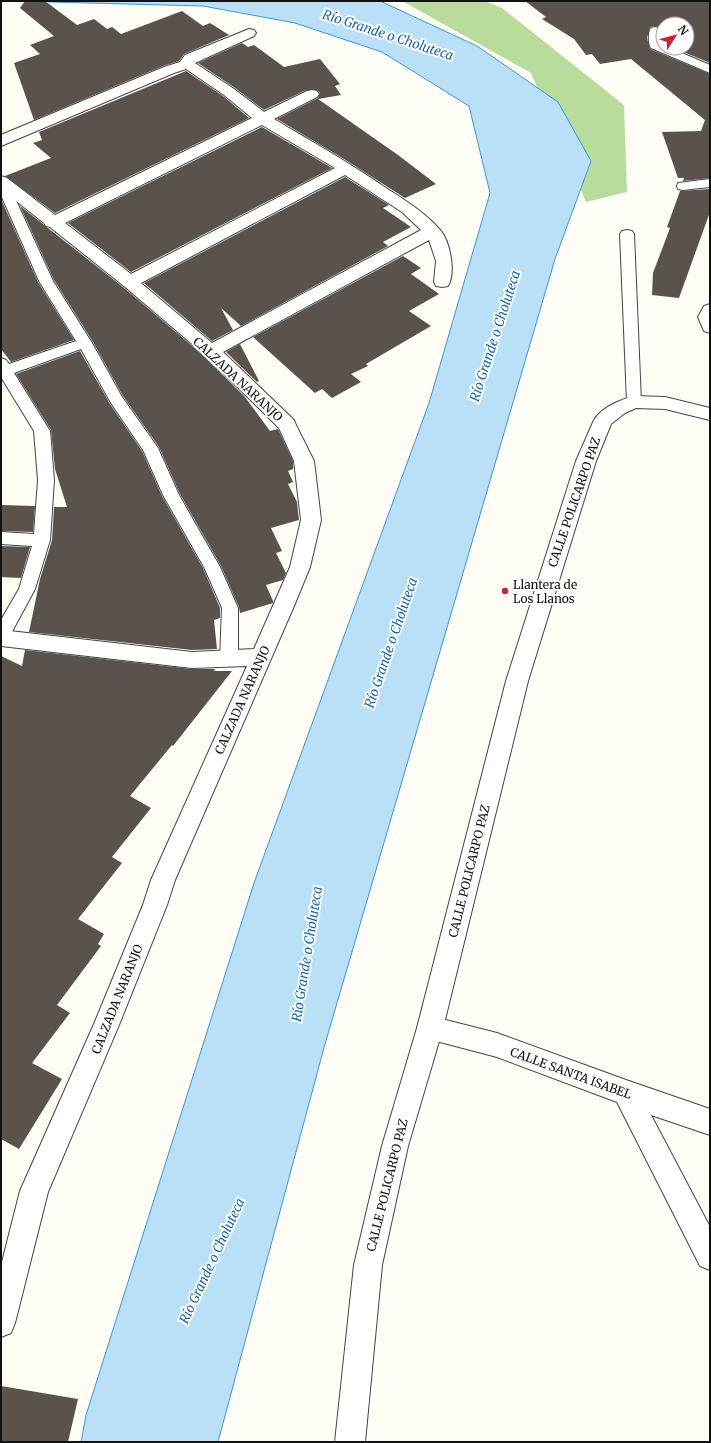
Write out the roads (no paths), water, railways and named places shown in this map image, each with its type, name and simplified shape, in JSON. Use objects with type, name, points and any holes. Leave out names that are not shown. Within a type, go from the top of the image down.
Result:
[{"type":"street","points":[[186,65],[190,58],[249,32]]},
{"type":"street","points":[[1,140],[169,70],[186,65],[191,66],[230,92],[263,119],[346,168],[408,209],[435,234],[444,262],[442,282]]},
{"type":"street","points":[[52,223],[312,94]]},
{"type":"street","points":[[130,282],[346,168]]},
{"type":"street","name":"CALZADA NARANJO","points":[[1,1323],[34,1191],[109,1018],[155,905],[163,880],[262,657],[300,567],[311,520],[308,506],[304,461],[287,425],[211,351],[130,282],[52,223],[2,182]]},
{"type":"street","points":[[211,351],[432,231]]},
{"type":"street","points":[[710,310],[707,317],[710,328]]},
{"type":"street","name":"CALLE POLICARPO PAZ","points":[[350,1442],[368,1265],[395,1146],[430,1028],[517,681],[586,461],[603,420],[618,409],[634,402],[665,403],[710,414]]},
{"type":"street","points":[[1,637],[123,653],[184,659],[262,657]]},
{"type":"street","name":"CALLE SANTA ISABEL","points":[[430,1028],[497,1046],[626,1094],[710,1122]]},
{"type":"street","points":[[626,1094],[710,1256]]},
{"type":"lane","points":[[679,56],[710,69]]},
{"type":"lane","points":[[2,182],[46,281],[85,343],[116,399],[150,448],[171,495],[212,567],[230,608],[229,659]]},
{"type":"lane","points":[[683,186],[710,183]]},
{"type":"lane","points":[[627,234],[634,402]]},
{"type":"lane","points":[[1,637],[27,589],[42,540],[46,480],[42,431],[2,368],[85,343]]},
{"type":"lane","points":[[1,538],[42,540]]},
{"type":"water","name":"Río Grande o Choluteca","points":[[14,1],[380,1],[477,46],[558,102],[591,161],[555,259],[325,1044],[218,1442],[81,1442],[86,1415],[254,883],[429,403],[490,193],[469,106],[382,52],[295,23],[203,6]]},
{"type":"place","name":"Llantera de Los Llanos","points":[[505,591]]}]
